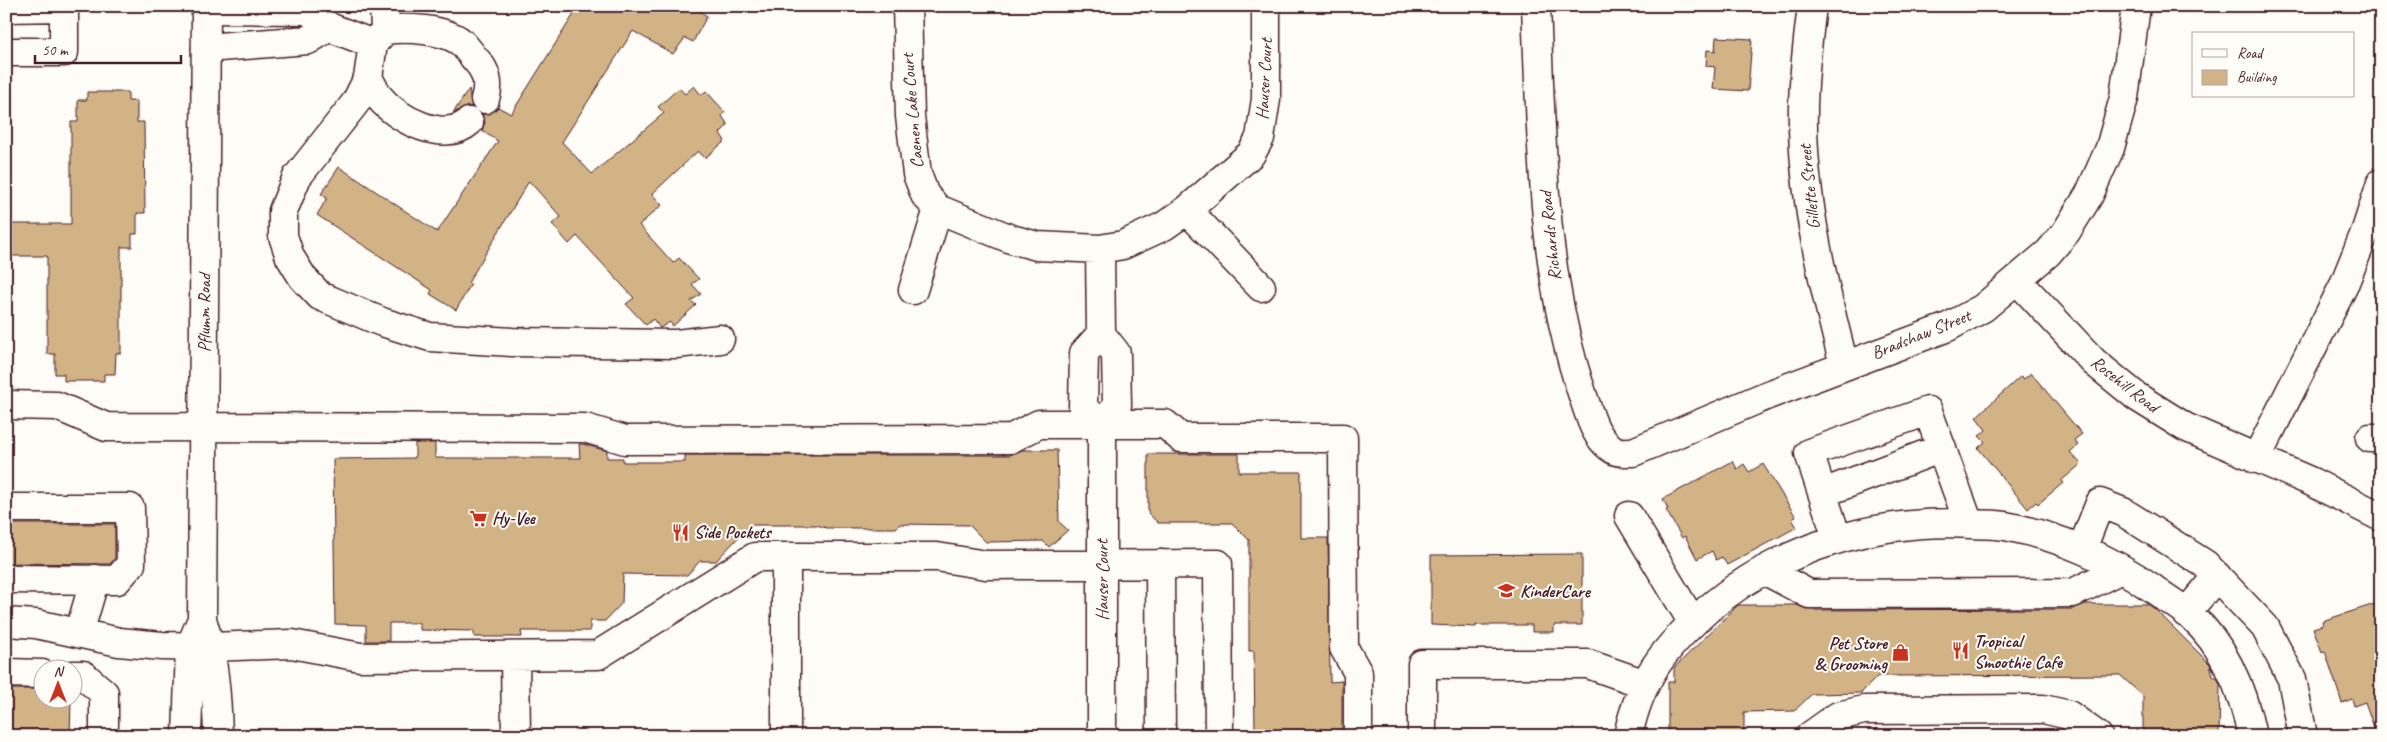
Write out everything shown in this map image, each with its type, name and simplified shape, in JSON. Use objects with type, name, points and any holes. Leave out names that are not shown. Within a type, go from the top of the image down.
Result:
[{"type":"street","name":"Caenen Lake Court","points":[[907,6],[910,116],[917,174],[925,195],[938,208],[1011,239],[1037,246],[1100,249]]},
{"type":"street","name":"Hauser Court","points":[[1100,249],[1123,245],[1164,226],[1187,210],[1251,154],[1260,138],[1266,99],[1266,6]]},
{"type":"street","name":"Richards Road","points":[[1536,6],[1546,218],[1555,284],[1576,376],[1596,433],[1615,451]]},
{"type":"street","name":"Gillette Street","points":[[1812,6],[1805,67],[1803,128],[1807,191],[1819,265],[1844,365]]},
{"type":"street","name":"Bradshaw Street","points":[[1615,451],[1633,452],[1658,443],[1768,395],[1948,327],[1983,308],[2017,280],[2048,253],[2066,232],[2090,195],[2110,148],[2124,98],[2136,6]]},
{"type":"street","points":[[6,8],[64,7],[64,52],[6,52]]},
{"type":"street","points":[[206,8],[308,10],[329,27]]},
{"type":"street","name":"Pflumm Road","points":[[200,647],[202,619],[206,8]]},
{"type":"street","points":[[206,48],[308,40],[329,27],[381,27],[430,30],[460,41],[485,70],[488,92],[485,99]]},
{"type":"street","points":[[381,27],[368,78],[356,102],[297,177],[283,212],[283,236],[290,257],[303,278],[320,296],[382,322],[430,337],[512,342],[676,344],[720,339]]},
{"type":"street","points":[[368,78],[379,97],[395,113],[422,127],[446,131],[464,126],[469,122]]},
{"type":"street","points":[[2256,459],[2343,287],[2374,232],[2381,183]]},
{"type":"street","points":[[913,290],[938,208]]},
{"type":"street","points":[[1187,210],[1261,287]]},
{"type":"street","points":[[1100,249],[1101,334],[1116,353],[1117,406],[1102,425]]},
{"type":"street","name":"Rosehill Road","points":[[2017,280],[2094,362],[2137,397],[2185,427],[2312,482],[2381,517]]},
{"type":"street","points":[[6,405],[57,406],[106,427],[585,428],[625,440],[1010,439],[1039,424],[1164,424],[1181,438],[1343,438],[1344,648],[1358,673],[1358,736]]},
{"type":"street","points":[[1837,538],[1810,453],[1928,411],[1970,524]]},
{"type":"street","name":"Hauser Court","points":[[1102,425],[1102,736]]},
{"type":"street","points":[[1823,493],[1942,448]]},
{"type":"street","points":[[2082,549],[2100,503],[2123,512],[2205,564],[2265,626],[2292,679],[2303,736]]},
{"type":"street","points":[[6,508],[130,508],[131,564],[117,580],[6,579]]},
{"type":"street","points":[[1629,516],[1692,623]]},
{"type":"street","points":[[1628,736],[1645,684],[1654,666],[1692,623],[1728,592],[1783,559],[1837,538],[1878,530],[1943,522],[2009,527],[2082,549],[2135,576],[2186,613],[2225,656],[2247,708],[2252,736]]},
{"type":"street","points":[[6,622],[36,624],[119,642],[200,647],[292,644],[360,657],[598,655],[755,558],[938,558],[986,565],[1218,564],[1219,736]]},
{"type":"street","points":[[786,558],[786,736]]},
{"type":"street","points":[[1160,564],[1161,736]]},
{"type":"street","points":[[1764,570],[1809,594],[2073,593],[2121,569]]},
{"type":"street","points":[[2186,613],[2217,576]]},
{"type":"street","points":[[79,633],[95,579]]},
{"type":"street","points":[[187,736],[200,647]]},
{"type":"street","points":[[200,647],[217,706],[218,736]]},
{"type":"street","points":[[515,656],[516,736]]},
{"type":"street","points":[[1422,736],[1422,664],[1588,664],[1645,684]]},
{"type":"street","points":[[6,673],[32,674]]},
{"type":"street","points":[[82,675],[104,693],[104,736]]},
{"type":"street","points":[[1810,736],[1838,716],[1864,710],[2043,709],[2069,715],[2098,736]]},
{"type":"building","points":[[579,6],[706,6],[701,12],[707,16],[693,42],[685,38],[673,54],[633,31],[562,142],[592,174],[664,113],[658,107],[679,88],[685,94],[694,86],[701,95],[706,91],[725,112],[722,116],[728,125],[720,133],[725,141],[705,158],[698,151],[652,194],[662,205],[639,225],[673,263],[679,258],[699,279],[692,284],[701,294],[691,301],[696,305],[673,326],[670,322],[660,328],[653,319],[646,325],[626,304],[634,298],[577,236],[569,244],[552,224],[561,217],[529,181],[468,283],[471,284],[456,310],[430,294],[432,290],[317,215],[327,198],[321,194],[339,167],[437,232],[498,141],[482,131],[485,122],[482,114],[490,114],[498,107],[511,114]]},
{"type":"building","points":[[1716,37],[1752,39],[1748,91],[1713,89],[1715,67],[1706,66],[1707,50],[1715,51]]},
{"type":"building","points":[[469,89],[472,107],[468,106],[453,113]]},
{"type":"building","points":[[87,92],[128,92],[128,101],[137,101],[137,122],[144,122],[145,213],[137,213],[137,234],[132,234],[132,247],[121,247],[121,353],[116,353],[115,374],[104,374],[104,381],[64,381],[64,374],[55,374],[55,354],[47,354],[47,256],[6,256],[6,224],[71,224],[71,122],[78,122],[78,100],[87,100]]},
{"type":"building","points":[[2031,373],[2082,434],[2074,440],[2078,445],[2070,452],[2081,464],[2061,481],[2063,483],[2038,504],[2036,502],[2028,509],[1978,448],[1985,442],[1979,436],[1986,430],[1976,417],[2021,376],[2024,379]]},
{"type":"building","points":[[415,443],[435,443],[435,458],[580,458],[579,444],[583,444],[607,451],[607,458],[623,458],[623,462],[685,462],[685,455],[1010,455],[1022,450],[1057,450],[1059,522],[1068,530],[1049,547],[1043,541],[986,542],[969,525],[900,524],[896,528],[826,528],[817,525],[750,525],[716,561],[700,561],[687,575],[623,574],[622,603],[605,621],[590,621],[590,631],[521,631],[522,637],[474,637],[474,631],[420,630],[420,623],[389,623],[389,641],[366,641],[366,625],[335,624],[333,459],[415,458]]},
{"type":"building","points":[[1148,454],[1239,454],[1239,472],[1301,472],[1301,538],[1328,538],[1330,682],[1342,681],[1342,736],[1255,736],[1254,651],[1249,651],[1249,540],[1232,523],[1158,523],[1148,513]]},
{"type":"building","points":[[1733,461],[1737,469],[1744,464],[1749,472],[1763,464],[1796,517],[1792,519],[1797,527],[1727,565],[1722,557],[1716,560],[1712,551],[1697,559],[1685,536],[1682,538],[1666,510],[1668,509],[1663,499]]},
{"type":"building","points":[[6,524],[115,524],[115,558],[110,564],[6,563]]},
{"type":"building","name":"KinderCare","points":[[1582,554],[1582,625],[1554,625],[1554,632],[1532,632],[1532,625],[1476,625],[1476,627],[1431,625],[1431,555]]},
{"type":"building","points":[[2381,602],[2381,736],[2377,736],[2365,702],[2354,706],[2352,699],[2342,703],[2325,651],[2322,652],[2313,628],[2323,625],[2322,621]]},
{"type":"building","points":[[2085,604],[2148,604],[2155,609],[2210,664],[2213,676],[2217,678],[2220,684],[2219,736],[2143,736],[2143,696],[2120,675],[1878,676],[1861,693],[1812,694],[1794,711],[1744,712],[1744,736],[1668,736],[1668,682],[1674,682],[1674,668],[1738,605],[1797,605],[1809,610],[2073,609]]},
{"type":"building","points":[[6,689],[32,689],[32,710],[71,710],[70,736],[6,736]]},
{"type":"place","name":"Hy-Vee","points":[[478,518]]},
{"type":"place","name":"Side Pockets","points":[[680,532]]},
{"type":"place","name":"KinderCare","points":[[1506,591]]},
{"type":"place","name":"Tropical Smoothie Cafe","points":[[1960,651]]},
{"type":"place","name":"Pet Store & Grooming","points":[[1901,653]]}]
